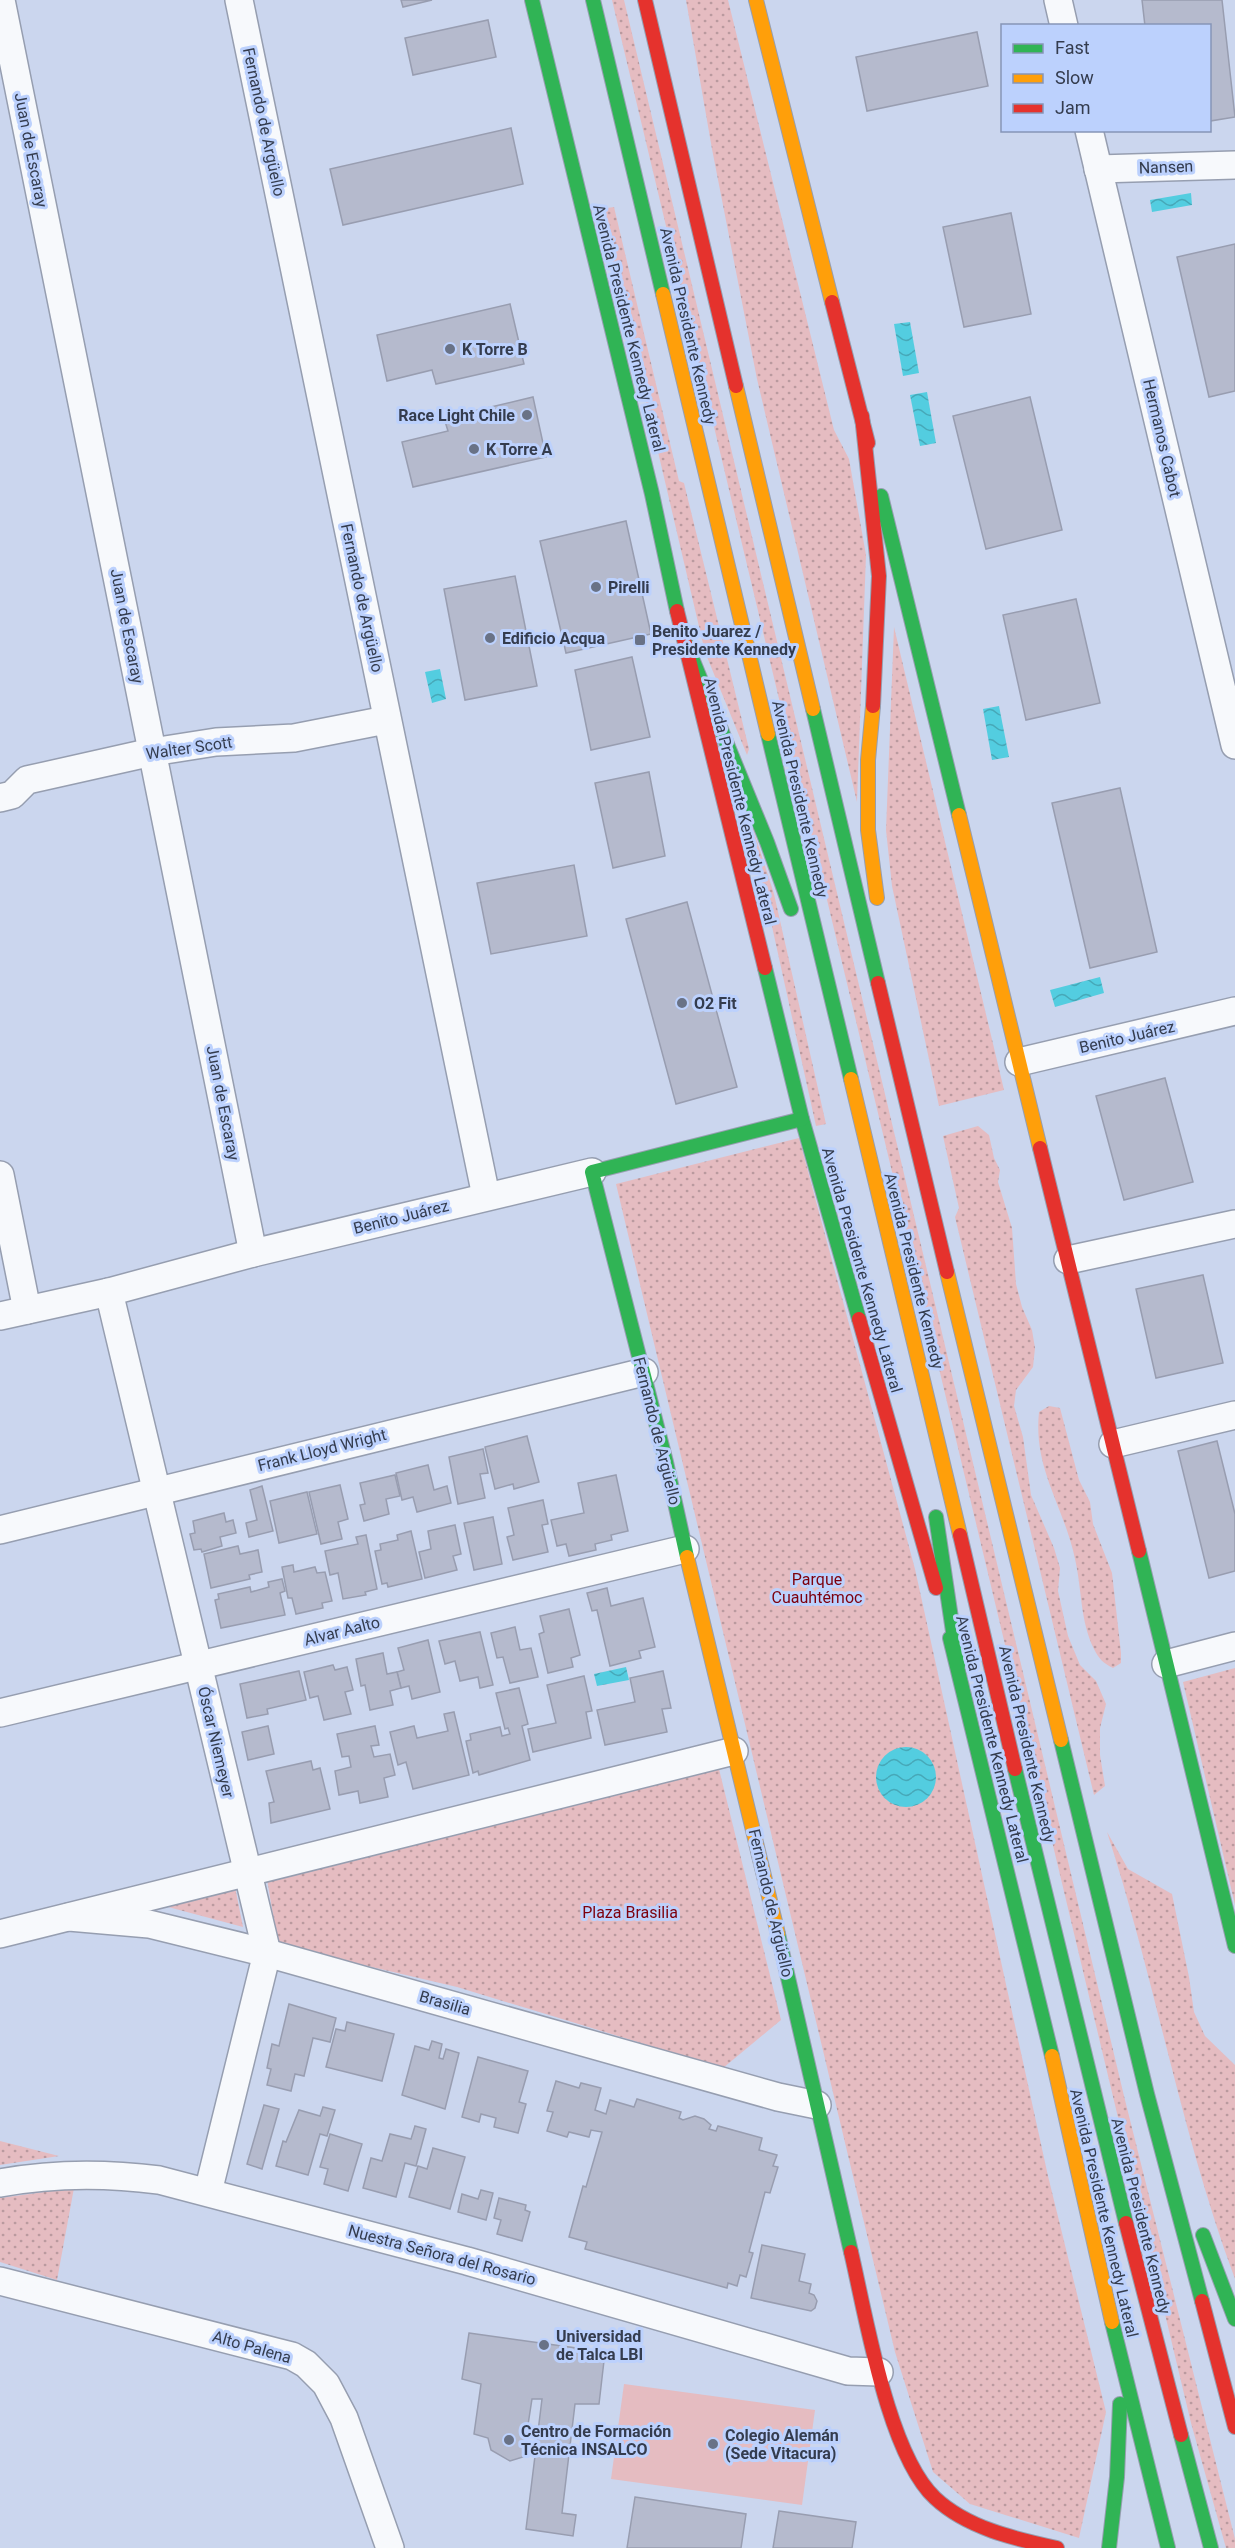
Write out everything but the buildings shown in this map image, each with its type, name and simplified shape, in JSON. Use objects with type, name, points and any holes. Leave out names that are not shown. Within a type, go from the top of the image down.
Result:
[{"type":"main road","name":"Avenida Presidente Kennedy Lateral","points":[[532,0],[652,494],[682,634],[802,1119],[958,1665],[1028,1952],[1120,2357],[1168,2548]]},
{"type":"main road","name":"Avenida Presidente Kennedy","points":[[593,0],[1080,2039],[1146,2307],[1211,2548]]},
{"type":"main road","name":"Avenida Presidente Kennedy","points":[[645,0],[899,1073],[1147,2094],[1235,2427]]},
{"type":"main road","points":[[756,0],[862,416],[1235,1946]]},
{"type":"main road","points":[[862,416],[879,576],[868,760],[868,830],[879,911]]},
{"type":"main road","points":[[682,634],[767,842],[796,924]]},
{"type":"main road","points":[[804,945],[843,1051]]},
{"type":"main road","points":[[883,946],[899,1073]]},
{"type":"main road","name":"Benito Juárez","points":[[592,1172],[802,1119]]},
{"type":"main road","name":"Fernando de Argüello","points":[[592,1172],[644,1372],[879,2372],[910,2465],[933,2495],[958,2515],[1008,2535],[1057,2548]]},
{"type":"main road","points":[[906,1307],[930,1469]]},
{"type":"main road","points":[[934,1503],[958,1665]]},
{"type":"main road","points":[[1147,2094],[1189,2198]]},
{"type":"main road","points":[[1197,2219],[1235,2319]]},
{"type":"main road","points":[[1109,2548],[1115,2507],[1120,2440],[1120,2357]]},
{"type":"street","name":"Juan de Escaray","points":[[1,0],[253,1253]]},
{"type":"street","name":"Fernando de Argüello","points":[[239,0],[486,1196]]},
{"type":"street","points":[[1058,0],[1064,24]]},
{"type":"street","name":"Hermanos Cabot","points":[[1089,132],[1235,746]]},
{"type":"street","name":"Nansen","points":[[1098,169],[1235,165]]},
{"type":"street","name":"Walter Scott","points":[[0,798],[12,795],[27,780],[152,752],[216,742],[294,738],[386,720]]},
{"type":"street","name":"Benito Juárez","points":[[1019,1062],[1235,1011]]},
{"type":"street","name":"Benito Juárez","points":[[0,1316],[109,1292],[253,1253],[592,1172]]},
{"type":"street","points":[[0,1175],[27,1310]]},
{"type":"street","points":[[1068,1260],[1235,1224]]},
{"type":"street","name":"Óscar Niemeyer","points":[[109,1292],[267,1953],[208,2192]]},
{"type":"street","name":"Frank Lloyd Wright","points":[[0,1530],[644,1372]]},
{"type":"street","points":[[1113,1444],[1235,1415]]},
{"type":"street","name":"Alvar Aalto","points":[[0,1713],[685,1549]]},
{"type":"street","points":[[1166,1664],[1235,1646]]},
{"type":"street","name":"Brasilia","points":[[0,1934],[734,1751]]},
{"type":"street","name":"Brasilia","points":[[69,1917],[149,1924],[267,1953],[778,2097],[818,2105]]},
{"type":"street","name":"Nuestra Señora del Rosario","points":[[0,2183],[61,2175],[94,2174],[159,2180],[467,2261],[848,2371],[879,2372]]},
{"type":"street","name":"Alto Palena","points":[[0,2281],[292,2356],[306,2364],[326,2384],[344,2418],[390,2548]]},
{"type":"green space","points":[[612,0],[624,0],[1124,2096],[1235,2539],[1235,2548],[1226,2548],[1191,2423]]},
{"type":"green space","points":[[686,0],[728,0],[834,430],[849,459],[866,555],[857,802],[757,379],[712,149]]},
{"type":"green space","points":[[614,207],[679,481],[684,483],[749,749],[747,755],[705,652],[601,209]]},
{"type":"green space","points":[[894,627],[1004,1090],[939,1106],[892,886],[886,830]]},
{"type":"green space","points":[[745,804],[774,894],[826,1124],[816,1126]]},
{"type":"green space","points":[[978,1126],[989,1135],[994,1158],[1000,1170],[998,1182],[1012,1228],[1016,1284],[1022,1307],[1032,1330],[1035,1348],[1033,1367],[1016,1390],[1014,1406],[1023,1437],[1031,1495],[1054,1548],[1060,1568],[1058,1591],[1068,1636],[1080,1665],[1096,1681],[1106,1704],[1100,1728],[1100,1755],[1105,1786],[1094,1795],[955,1217],[959,1208],[943,1136]]},
{"type":"green space","name":"Parque Cuauhtémoc","points":[[799,1138],[915,1569],[1048,2176],[1106,2412],[1079,2538],[970,2504],[933,2472],[895,2352],[616,1184]]},
{"type":"green space","points":[[1049,1406],[1060,1408],[1079,1480],[1090,1502],[1093,1524],[1112,1573],[1121,1653],[1121,1663],[1113,1668],[1100,1658],[1089,1638],[1070,1540],[1045,1470],[1038,1433],[1039,1412]]},
{"type":"green space","points":[[1235,1668],[1235,1905],[1183,1682]]},
{"type":"green space","name":"Plaza Brasilia","points":[[718,1765],[781,2020],[723,2068],[457,1987],[278,1945],[267,1879]]},
{"type":"green space","points":[[1107,1832],[1128,1869],[1172,1894],[1194,2012],[1205,2036],[1235,2065],[1235,2279],[1199,2169],[1140,1943]]},
{"type":"green space","points":[[234,1882],[243,1927],[157,1904]]},
{"type":"green space","points":[[0,2141],[59,2156],[0,2165]]},
{"type":"green space","points":[[74,2188],[57,2280],[0,2262],[0,2198]]},
{"type":"green space","name":"Colegio Alemán (Sede Vitacura)","points":[[624,2384],[815,2410],[802,2505],[611,2479]]},
{"type":"water","points":[[1191,193],[1192,205],[1152,212],[1150,200]]},
{"type":"water","points":[[910,322],[919,373],[903,376],[894,324]]},
{"type":"water","points":[[927,392],[936,443],[920,446],[910,395]]},
{"type":"water","points":[[440,669],[446,699],[432,703],[425,672]]},
{"type":"water","points":[[999,706],[1009,757],[992,760],[983,709]]},
{"type":"water","points":[[1100,977],[1104,993],[1055,1007],[1050,990]]},
{"type":"water","points":[[626,1667],[629,1680],[597,1686],[594,1674]]},
{"type":"water","points":[[900,1747],[912,1747],[923,1752],[931,1760],[936,1777],[934,1789],[923,1802],[912,1807],[900,1807],[889,1802],[881,1794],[876,1783],[876,1771],[881,1760],[889,1752]]},
{"type":"traffic: fast","points":[[532,0],[652,494],[677,611]]},
{"type":"traffic: fast","points":[[593,0],[663,294]]},
{"type":"traffic: fast","points":[[881,496],[959,815]]},
{"type":"traffic: fast","points":[[682,634],[767,842],[791,909]]},
{"type":"traffic: fast","points":[[813,709],[878,983]]},
{"type":"traffic: fast","points":[[768,734],[851,1079]]},
{"type":"traffic: fast","points":[[765,968],[802,1119],[859,1319]]},
{"type":"traffic: fast","points":[[687,1557],[666,1462],[592,1172],[802,1119]]},
{"type":"traffic: fast","points":[[936,1517],[958,1665]]},
{"type":"traffic: fast","points":[[1139,1551],[1235,1946]]},
{"type":"traffic: fast","points":[[950,1638],[1052,2056]]},
{"type":"traffic: fast","points":[[1061,1740],[1147,2094],[1202,2301]]},
{"type":"traffic: fast","points":[[1015,1769],[1126,2223]]},
{"type":"traffic: fast","points":[[778,1934],[851,2252]]},
{"type":"traffic: fast","points":[[1203,2235],[1235,2319]]},
{"type":"traffic: fast","points":[[1112,2322],[1168,2548]]},
{"type":"traffic: fast","points":[[1109,2548],[1117,2477],[1120,2404]]},
{"type":"traffic: fast","points":[[1181,2435],[1211,2548]]},
{"type":"traffic: slow","points":[[756,0],[832,302]]},
{"type":"traffic: slow","points":[[663,294],[768,734]]},
{"type":"traffic: slow","points":[[736,386],[813,709]]},
{"type":"traffic: slow","points":[[873,706],[868,760],[868,830],[877,898]]},
{"type":"traffic: slow","points":[[959,815],[1040,1148]]},
{"type":"traffic: slow","points":[[851,1079],[960,1535]]},
{"type":"traffic: slow","points":[[947,1272],[1061,1740]]},
{"type":"traffic: slow","points":[[687,1557],[778,1934]]},
{"type":"traffic: slow","points":[[1052,2056],[1112,2322]]},
{"type":"traffic: jam","points":[[645,0],[736,386]]},
{"type":"traffic: jam","points":[[832,302],[868,443]]},
{"type":"traffic: jam","points":[[862,416],[879,576],[873,706]]},
{"type":"traffic: jam","points":[[677,611],[765,968]]},
{"type":"traffic: jam","points":[[878,983],[947,1272]]},
{"type":"traffic: jam","points":[[1040,1148],[1139,1551]]},
{"type":"traffic: jam","points":[[859,1319],[936,1588]]},
{"type":"traffic: jam","points":[[960,1535],[1015,1769]]},
{"type":"traffic: jam","points":[[1126,2223],[1181,2435]]},
{"type":"traffic: jam","points":[[851,2252],[881,2382],[904,2450],[919,2477],[935,2498],[977,2525],[1025,2541],[1057,2548]]},
{"type":"traffic: jam","points":[[1202,2301],[1235,2427]]},
{"type":"place","name":"K Torre B","points":[[450,349]]},
{"type":"place","name":"Race Light Chile","points":[[527,415]]},
{"type":"place","name":"K Torre A","points":[[474,449]]},
{"type":"place","name":"Pirelli","points":[[596,587]]},
{"type":"place","name":"Edificio Acqua","points":[[490,638]]},
{"type":"place","name":"Benito Juarez / Presidente Kennedy","points":[[640,640]]},
{"type":"place","name":"O2 Fit","points":[[682,1003]]},
{"type":"place","name":"Universidad de Talca LBI","points":[[544,2345]]},
{"type":"place","name":"Centro de Formación Técnica INSALCO","points":[[509,2440]]},
{"type":"place","name":"Colegio Alemán (Sede Vitacura)","points":[[713,2444]]}]
